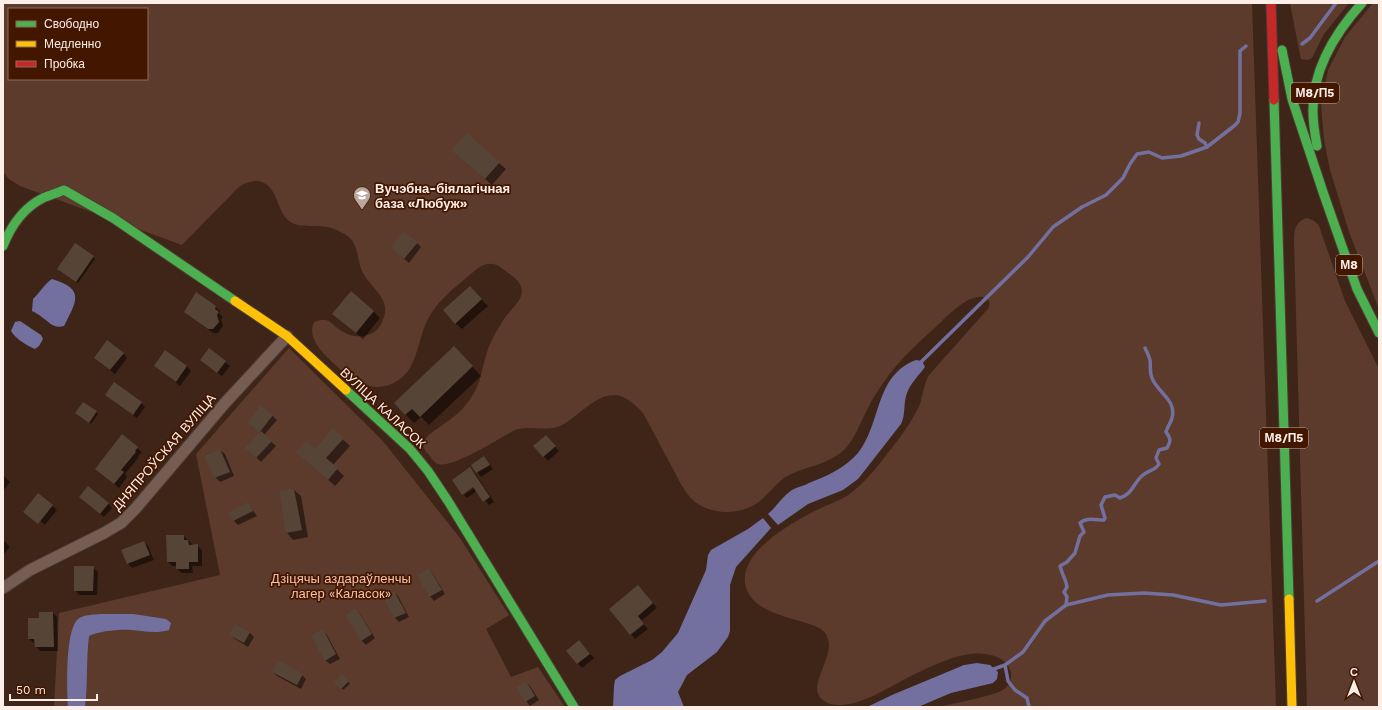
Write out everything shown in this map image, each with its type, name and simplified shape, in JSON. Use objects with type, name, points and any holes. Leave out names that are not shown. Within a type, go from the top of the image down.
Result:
[{"type":"main road","name":"М8","points":[[1273,3],[1292,99],[1357,289],[1379,333]]},
{"type":"main road","name":"М8/П5","points":[[1273,3],[1292,707]]},
{"type":"main road","name":"М8/П5","points":[[1324,196],[1313,118],[1313,106],[1317,82],[1324,60],[1335,37],[1362,3]]},
{"type":"main road","name":"ВУЛІЦА КАЛАСОК","points":[[3,246],[15,221],[30,206],[41,199],[64,190],[113,218],[287,336],[410,449],[428,471],[510,601],[574,707]]},
{"type":"street","name":"ДНЯПРОЎСКАЯ ВУЛІЦА","points":[[3,588],[30,570],[121,523],[136,508],[225,402],[287,336]]},
{"type":"green space","points":[[3,3],[1252,3],[1276,707],[937,707],[996,693],[1001,691],[1009,684],[1011,675],[1010,670],[1004,661],[995,656],[979,653],[964,655],[942,662],[880,693],[849,704],[830,704],[821,698],[817,691],[818,682],[828,652],[829,642],[825,633],[816,626],[778,614],[760,606],[753,600],[745,583],[746,572],[750,561],[757,551],[778,533],[814,512],[847,496],[860,486],[871,474],[914,416],[920,404],[929,375],[988,309],[989,301],[983,297],[970,299],[957,308],[904,358],[875,395],[848,446],[837,456],[784,478],[753,506],[736,511],[719,512],[703,507],[691,498],[682,485],[643,413],[625,398],[617,395],[609,395],[593,402],[560,426],[554,428],[526,428],[515,430],[465,458],[445,464],[438,464],[434,461],[425,449],[424,444],[426,438],[459,412],[472,396],[476,390],[491,342],[506,316],[521,296],[522,292],[520,284],[511,275],[495,264],[484,265],[478,268],[439,303],[426,323],[416,356],[409,370],[403,377],[387,386],[368,386],[350,377],[334,364],[317,345],[312,332],[314,322],[321,320],[329,322],[340,330],[353,336],[366,336],[379,328],[384,317],[384,304],[379,294],[363,273],[354,243],[346,235],[332,228],[323,226],[303,226],[289,221],[284,216],[272,191],[263,183],[253,181],[239,187],[182,245],[20,186],[9,179],[3,172]]},
{"type":"green space","points":[[1290,3],[1349,3],[1324,34],[1312,58],[1308,60],[1301,59]]},
{"type":"green space","points":[[1373,3],[1379,3],[1379,309],[1349,232],[1330,170],[1324,140],[1321,104],[1328,70],[1345,37]]},
{"type":"green space","points":[[1306,218],[1313,220],[1319,226],[1345,301],[1379,369],[1379,707],[1307,707],[1294,241],[1294,234],[1297,224]]},
{"type":"green space","name":"Дзіцячы аздараўленчы лагер «Каласок»","points":[[289,348],[382,440],[460,538],[509,615],[486,629],[511,677],[538,667],[565,707],[54,707],[59,613],[220,575],[196,454]]},
{"type":"shaded area","points":[[52,279],[70,287],[74,292],[75,297],[72,310],[64,326],[61,327],[52,325],[32,311],[33,299]]},
{"type":"shaded area","points":[[20,321],[41,335],[43,339],[39,346],[35,349],[22,342],[11,331],[15,322]]},
{"type":"shaded area","points":[[916,360],[922,361],[925,367],[908,390],[901,424],[858,479],[843,490],[808,504],[778,525],[768,514],[789,492],[835,471],[858,453],[866,441],[880,401],[893,377],[902,367]]},
{"type":"shaded area","points":[[763,518],[771,528],[736,567],[730,585],[730,631],[728,637],[717,652],[687,675],[678,692],[684,707],[613,707],[615,680],[652,660],[662,652],[678,633],[706,570],[708,555],[711,550],[748,529]]},
{"type":"shaded area","points":[[133,614],[166,619],[171,623],[169,630],[164,631],[116,630],[89,636],[85,707],[68,707],[68,662],[70,637],[73,627],[79,618],[88,615]]},
{"type":"shaded area","points":[[977,663],[990,665],[998,672],[997,679],[993,683],[951,693],[918,707],[867,707],[964,665]]},
{"type":"building","points":[[467,133],[500,162],[485,179],[451,150]]},
{"type":"building","points":[[403,231],[418,242],[404,259],[390,248]]},
{"type":"building","points":[[75,243],[94,256],[76,282],[57,269]]},
{"type":"building","points":[[470,286],[482,299],[455,324],[443,310]]},
{"type":"building","points":[[351,291],[374,311],[356,333],[332,314]]},
{"type":"building","points":[[196,292],[216,306],[215,309],[219,312],[217,315],[219,322],[213,329],[208,329],[184,312]]},
{"type":"building","points":[[107,340],[124,353],[110,370],[94,358]]},
{"type":"building","points":[[454,346],[473,366],[420,417],[412,409],[405,415],[394,403]]},
{"type":"building","points":[[209,348],[226,361],[217,373],[200,360]]},
{"type":"building","points":[[165,350],[187,366],[176,382],[154,366]]},
{"type":"building","points":[[114,382],[142,402],[133,415],[105,395]]},
{"type":"building","points":[[83,402],[97,411],[89,423],[75,413]]},
{"type":"building","points":[[261,405],[273,415],[259,433],[247,422]]},
{"type":"building","points":[[333,428],[344,438],[326,458],[338,468],[328,480],[296,452],[306,441],[315,449]]},
{"type":"building","points":[[261,431],[272,441],[256,458],[245,448]]},
{"type":"building","points":[[122,434],[138,447],[135,451],[136,452],[121,470],[124,472],[114,484],[95,469]]},
{"type":"building","points":[[546,435],[556,446],[543,457],[533,446]]},
{"type":"building","points":[[220,449],[230,472],[214,478],[204,456]]},
{"type":"building","points":[[484,456],[490,465],[476,473],[471,465]]},
{"type":"building","points":[[470,467],[490,497],[483,502],[473,487],[462,495],[452,480]]},
{"type":"building","points":[[88,486],[109,503],[100,514],[79,497]]},
{"type":"building","points":[[294,489],[302,530],[286,533],[279,491]]},
{"type":"building","points":[[38,493],[53,505],[38,524],[23,512]]},
{"type":"building","points":[[248,502],[253,511],[233,521],[228,513]]},
{"type":"building","points":[[166,535],[184,535],[184,540],[188,540],[189,545],[198,544],[198,562],[189,562],[189,569],[176,569],[176,562],[167,562]]},
{"type":"building","points":[[144,541],[150,555],[127,564],[121,550]]},
{"type":"building","points":[[74,566],[94,566],[93,591],[74,591]]},
{"type":"building","points":[[429,568],[442,590],[429,597],[417,575]]},
{"type":"building","points":[[638,585],[653,603],[638,616],[644,624],[630,635],[609,609]]},
{"type":"building","points":[[394,591],[406,613],[394,618],[383,597]]},
{"type":"building","points":[[356,608],[372,634],[361,641],[345,615]]},
{"type":"building","points":[[39,612],[53,612],[54,647],[35,647],[34,639],[28,639],[28,618],[39,618]]},
{"type":"building","points":[[235,624],[250,632],[244,643],[229,635]]},
{"type":"building","points":[[323,629],[336,654],[325,661],[311,636]]},
{"type":"building","points":[[579,640],[590,654],[577,664],[566,651]]},
{"type":"building","points":[[278,660],[303,674],[297,685],[272,672]]},
{"type":"building","points":[[342,674],[349,681],[341,689],[334,682]]},
{"type":"building","points":[[526,681],[535,696],[525,702],[516,687]]},
{"type":"waterway","points":[[1302,44],[1310,38],[1336,3]]},
{"type":"waterway","points":[[919,364],[1028,257],[1053,227],[1082,207],[1106,195],[1123,178],[1137,154],[1149,152],[1162,158],[1181,156],[1207,147],[1234,126],[1238,122],[1240,113],[1240,51],[1246,46]]},
{"type":"waterway","points":[[1199,123],[1197,135],[1207,147]]},
{"type":"waterway","points":[[1066,605],[1067,597],[1064,592],[1067,587],[1060,566],[1067,562],[1075,553],[1080,536],[1084,532],[1080,523],[1088,519],[1104,520],[1105,518],[1101,505],[1105,497],[1115,495],[1120,498],[1128,494],[1143,475],[1159,464],[1156,458],[1159,450],[1167,448],[1169,444],[1170,438],[1166,432],[1172,418],[1172,406],[1166,396],[1154,383],[1149,356],[1145,348]]},
{"type":"waterway","points":[[1317,601],[1379,561]]},
{"type":"waterway","points":[[991,670],[1005,665],[1023,652],[1045,621],[1066,605],[1108,595],[1144,593],[1173,595],[1221,605],[1265,601]]},
{"type":"waterway","points":[[1005,665],[1008,681],[1015,690],[1027,698],[1029,707]]},
{"type":"traffic: fast","points":[[1317,146],[1313,121],[1316,82],[1321,67],[1334,40],[1362,3]]},
{"type":"traffic: fast","points":[[1282,50],[1292,99],[1324,195],[1357,289],[1379,333]]},
{"type":"traffic: fast","points":[[1274,100],[1289,599]]},
{"type":"traffic: fast","points":[[3,246],[18,218],[29,207],[43,198],[64,190],[113,218],[235,301]]},
{"type":"traffic: fast","points":[[346,390],[410,449],[428,471],[448,501],[574,707]]},
{"type":"traffic: slow","points":[[235,301],[287,336],[346,390]]},
{"type":"traffic: slow","points":[[1289,599],[1292,707]]},
{"type":"traffic: jam","points":[[1271,3],[1274,100]]},
{"type":"place","name":"Вучэбна-біялагічная база «Любуж»","points":[[362,210]]}]
